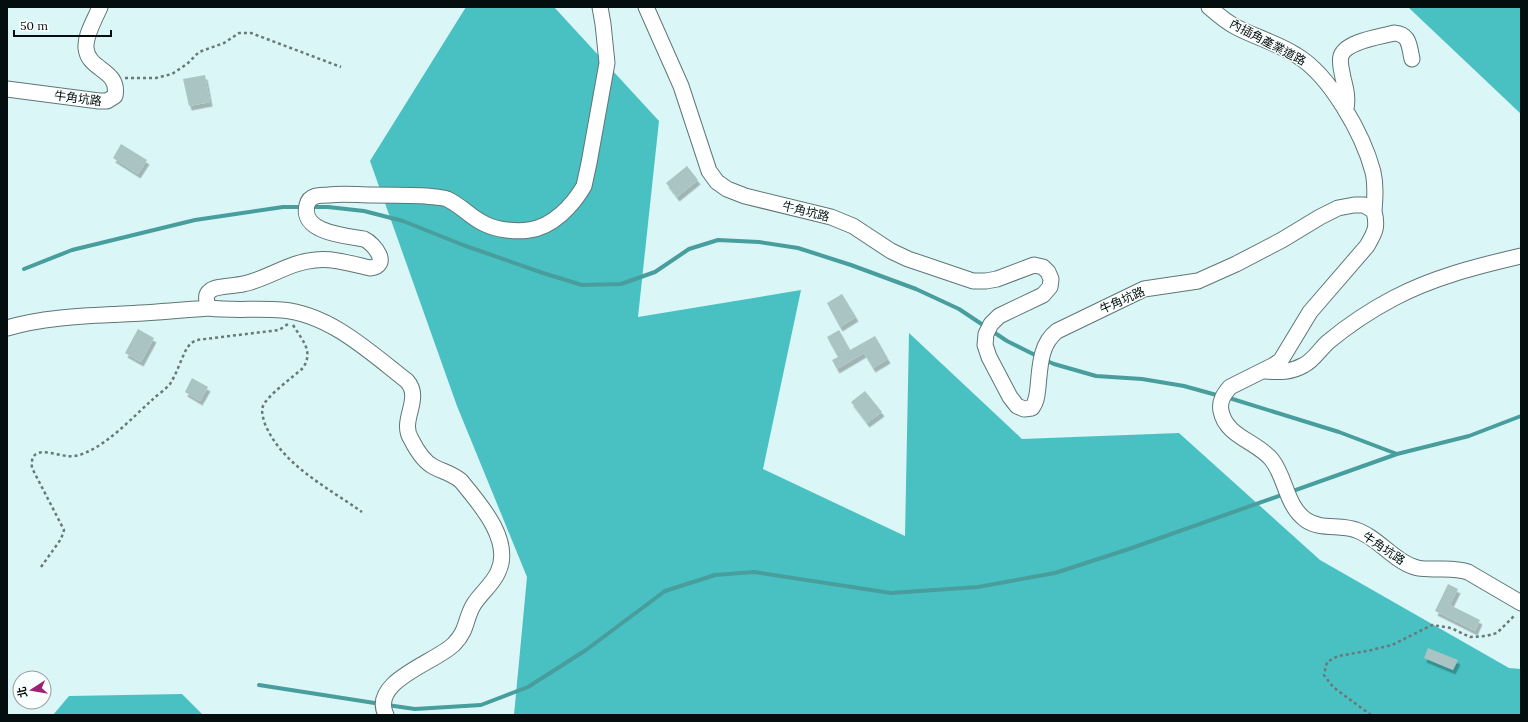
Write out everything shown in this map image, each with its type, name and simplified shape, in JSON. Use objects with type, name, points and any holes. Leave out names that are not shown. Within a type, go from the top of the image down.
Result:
[{"type":"street","points":[[100,7],[86,38],[86,49],[89,59],[98,68],[113,78]]},
{"type":"street","points":[[209,308],[206,302],[207,294],[210,290],[247,284],[285,267],[302,262],[317,260],[340,261],[370,268],[378,265],[380,256],[370,242],[364,239],[318,229],[308,220],[306,214],[307,203],[310,199],[316,196],[331,194],[406,195],[446,199],[458,205],[484,224],[496,228],[518,230],[530,230],[541,227],[565,211],[584,186],[604,83],[607,63],[600,7]]},
{"type":"street","name":"牛角坑路","points":[[646,7],[681,86],[709,171],[717,182],[727,189],[745,196],[831,217],[853,226],[908,259],[973,281],[997,279],[1034,265],[1043,267],[1048,272],[1051,279],[1050,287],[1043,295],[999,316],[991,324],[986,334],[985,346],[989,358],[1010,397],[1017,406],[1024,409],[1032,408],[1036,402],[1040,364],[1044,347],[1049,337],[1057,331],[1144,289],[1198,281],[1282,240],[1338,208],[1364,205],[1374,211],[1377,224],[1374,234],[1367,246],[1310,312],[1281,360],[1230,387],[1224,393],[1221,401],[1222,417],[1227,426],[1235,433],[1272,460],[1296,510],[1307,520],[1317,524],[1355,529],[1366,534],[1408,564],[1417,568],[1460,569],[1468,572],[1520,606]]},
{"type":"street","name":"內插角產業道路","points":[[1209,7],[1234,26],[1296,54],[1325,79],[1346,109],[1364,147],[1373,172],[1375,186],[1374,211]]},
{"type":"street","points":[[1346,109],[1347,97],[1340,61],[1344,51],[1349,47],[1387,35],[1400,34],[1405,36],[1408,41],[1412,59]]},
{"type":"street","name":"牛角坑路","points":[[7,89],[107,102],[115,96],[116,88],[113,78]]},
{"type":"street","points":[[1262,371],[1285,372],[1306,365],[1328,342],[1363,317],[1394,298],[1438,279],[1478,266],[1521,256]]},
{"type":"street","points":[[7,328],[33,322],[74,317],[153,313],[209,308],[293,311],[331,326],[351,338],[412,386],[413,399],[407,430],[411,441],[429,464],[455,476],[461,481],[491,522],[499,539],[502,552],[502,563],[497,574],[474,604],[461,637],[452,646],[394,683],[384,701],[386,715]]},
{"type":"path","points":[[113,78],[156,78],[172,74],[187,64],[199,52],[224,43],[239,33],[251,33],[341,68]]},
{"type":"path","points":[[41,567],[61,540],[64,530],[32,468],[33,458],[35,455],[47,452],[74,456],[88,452],[108,439],[170,384],[187,348],[191,343],[197,340],[279,330],[288,324],[290,320],[306,346],[308,357],[303,368],[267,400],[262,410],[268,431],[287,458],[362,512]]},
{"type":"path","points":[[1371,715],[1333,687],[1324,675],[1327,662],[1338,656],[1392,645],[1432,625],[1451,628],[1470,638],[1497,633],[1520,606]]},
{"type":"shaded area","points":[[466,7],[554,7],[659,121],[638,317],[801,290],[763,469],[905,536],[909,333],[1022,439],[1179,433],[1320,560],[1509,668],[1521,669],[1521,715],[514,715],[527,577],[457,406],[370,161]]},
{"type":"shaded area","points":[[1408,7],[1521,7],[1521,114]]},
{"type":"shaded area","points":[[182,694],[203,715],[53,715],[69,696]]},
{"type":"building","points":[[205,75],[210,102],[189,106],[183,79]]},
{"type":"building","points":[[121,144],[147,160],[138,174],[113,158]]},
{"type":"building","points":[[687,166],[698,180],[677,197],[666,183]]},
{"type":"building","points":[[842,294],[856,317],[840,327],[827,303]]},
{"type":"building","points":[[138,329],[154,338],[141,362],[125,353]]},
{"type":"building","points":[[839,330],[850,350],[875,336],[888,359],[873,368],[864,353],[837,369],[832,360],[838,357],[827,337]]},
{"type":"building","points":[[192,378],[208,387],[200,401],[185,392]]},
{"type":"building","points":[[865,391],[882,412],[867,423],[851,402]]},
{"type":"building","points":[[1448,584],[1458,589],[1450,605],[1480,620],[1475,631],[1435,611]]},
{"type":"building","points":[[1428,648],[1458,660],[1453,670],[1424,658]]},
{"type":"waterway","points":[[24,269],[72,250],[195,220],[283,207],[303,207]]},
{"type":"waterway","points":[[310,207],[328,207],[364,211],[403,221],[463,245],[582,285],[621,284],[655,272],[689,249],[718,240],[759,242],[798,248],[851,265],[916,289],[959,309],[1007,341],[1039,357]]},
{"type":"waterway","points":[[1045,360],[1096,376],[1142,379],[1184,386],[1220,396]]},
{"type":"waterway","points":[[1226,397],[1339,432],[1397,454]]},
{"type":"waterway","points":[[387,705],[415,709],[481,705],[528,687],[586,650],[665,591],[715,575],[754,572],[891,593],[978,587],[1055,573],[1129,549],[1397,454],[1469,436],[1521,416]]},
{"type":"waterway","points":[[259,685],[381,704]]}]
